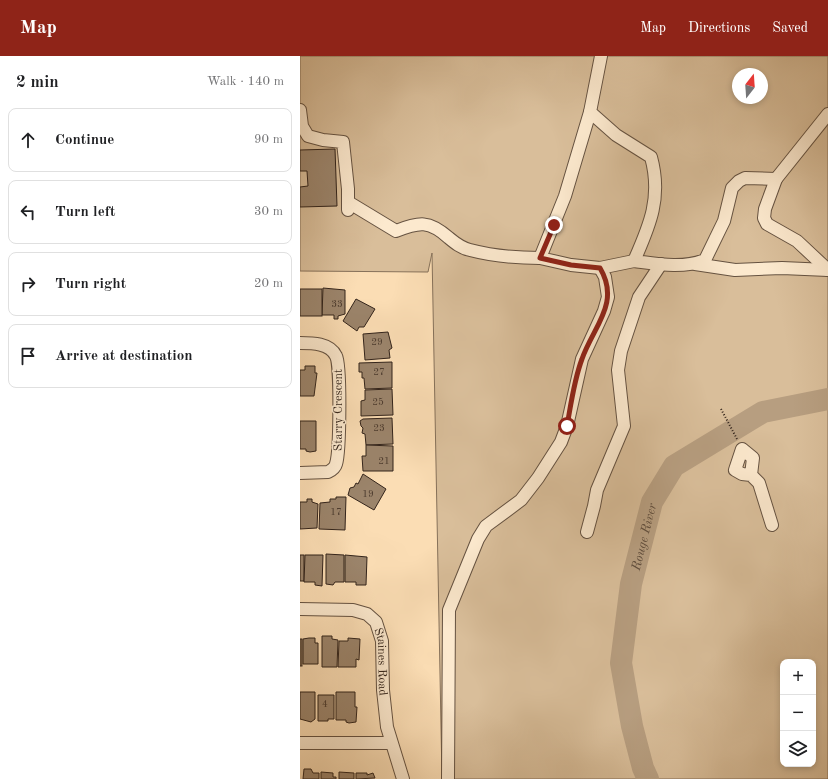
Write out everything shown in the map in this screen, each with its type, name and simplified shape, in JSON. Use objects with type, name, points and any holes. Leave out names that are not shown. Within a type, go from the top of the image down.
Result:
[{"type":"street","points":[[540,258],[565,196],[590,112],[601,56]]},
{"type":"street","points":[[300,110],[302,126],[308,136],[323,140],[342,142],[348,206],[396,231],[412,225],[431,224],[457,245],[468,250],[495,256],[540,258],[571,265],[600,268],[634,261],[661,264],[695,264],[735,270],[782,268],[828,270]]},
{"type":"street","points":[[590,112],[616,134],[651,157],[656,184],[655,202],[650,225],[634,261]]},
{"type":"street","points":[[828,114],[776,179],[764,209],[764,218],[767,224],[797,241],[828,270]]},
{"type":"street","points":[[695,264],[705,260],[724,221],[732,188],[739,181],[746,178],[776,179]]},
{"type":"street","points":[[587,532],[597,490],[624,426],[618,370],[621,351],[639,297],[661,264]]},
{"type":"street","points":[[448,779],[450,610],[478,539],[486,526],[521,500],[538,478],[560,442],[567,426],[582,359],[604,311],[608,297],[605,277],[600,268]]},
{"type":"street","name":"Starry Crescent","points":[[300,342],[312,343],[331,350],[336,355],[338,362],[339,379],[338,448],[336,465],[328,472],[300,473]]},
{"type":"street","points":[[742,448],[753,458],[751,475],[758,483],[772,525]]},
{"type":"street","name":"Staines Road","points":[[300,609],[353,610],[367,614],[376,622],[382,641],[383,690],[387,727],[403,779]]},
{"type":"street","points":[[300,742],[391,743]]},
{"type":"path","points":[[721,409],[742,448]]},
{"type":"shaded area","points":[[300,56],[828,56],[828,779],[442,779],[432,253],[428,272],[300,271]]},
{"type":"building","points":[[335,149],[337,206],[300,207],[300,187],[308,186],[307,171],[300,171],[300,150]]},
{"type":"building","points":[[323,288],[345,290],[345,314],[338,316],[338,319],[334,319],[334,315],[322,315]]},
{"type":"building","points":[[300,289],[322,289],[322,316],[300,316]]},
{"type":"building","points":[[356,299],[375,309],[364,327],[359,327],[357,331],[343,321]]},
{"type":"building","points":[[388,332],[392,348],[389,350],[390,358],[365,360],[363,334]]},
{"type":"building","points":[[392,362],[392,388],[365,389],[362,372],[359,372],[359,363]]},
{"type":"building","points":[[305,366],[315,366],[315,373],[317,373],[314,396],[300,396],[300,370],[305,370]]},
{"type":"building","points":[[392,389],[393,415],[361,416],[361,401],[365,400],[365,390]]},
{"type":"building","points":[[392,418],[393,444],[366,445],[365,434],[362,433],[363,428],[360,421],[363,419]]},
{"type":"building","points":[[300,421],[316,421],[316,451],[310,452],[306,451],[306,449],[300,449]]},
{"type":"building","points":[[366,445],[393,446],[393,471],[363,471],[362,456],[366,456]]},
{"type":"building","points":[[363,474],[386,489],[374,510],[348,495],[350,488],[354,487],[356,483],[358,484]]},
{"type":"building","points":[[336,497],[346,497],[345,530],[319,529],[320,503],[330,502],[330,499],[336,499]]},
{"type":"building","points":[[307,499],[312,499],[312,502],[318,504],[317,528],[300,529],[300,502],[307,502]]},
{"type":"building","points":[[326,554],[344,555],[344,582],[335,582],[333,585],[326,584]]},
{"type":"building","points":[[300,555],[304,555],[304,581],[300,581]]},
{"type":"building","points":[[305,555],[323,555],[322,586],[315,585],[315,582],[304,582]]},
{"type":"building","points":[[345,555],[367,557],[366,585],[356,585],[356,582],[345,582]]},
{"type":"building","points":[[322,636],[332,636],[332,639],[338,640],[337,667],[322,667]]},
{"type":"building","points":[[315,638],[315,643],[318,643],[318,664],[303,664],[303,639]]},
{"type":"building","points":[[348,638],[360,639],[359,660],[356,659],[356,667],[338,667],[339,641],[348,641]]},
{"type":"building","points":[[300,639],[302,639],[302,666],[300,666]]},
{"type":"building","points":[[300,692],[315,692],[315,719],[311,722],[300,719]]},
{"type":"building","points":[[336,692],[355,692],[355,707],[357,707],[356,722],[349,723],[346,722],[346,720],[336,720]]},
{"type":"building","points":[[318,695],[334,695],[334,719],[328,719],[328,721],[318,721]]},
{"type":"building","points":[[304,769],[311,769],[313,773],[319,773],[319,779],[303,779]]},
{"type":"building","points":[[321,772],[333,773],[333,777],[336,777],[336,779],[321,779]]},
{"type":"building","points":[[339,772],[354,773],[354,779],[339,779]]},
{"type":"building","points":[[356,773],[367,773],[367,775],[373,773],[375,778],[356,779]]},
{"type":"waterway","name":"Rouge River","points":[[648,779],[643,768],[632,726],[621,663],[631,584],[652,502],[674,466],[763,412],[828,399]]},
{"type":"route","points":[[554,225],[540,258],[571,265],[600,268],[608,287],[608,297],[604,311],[582,359],[567,426]]}]
